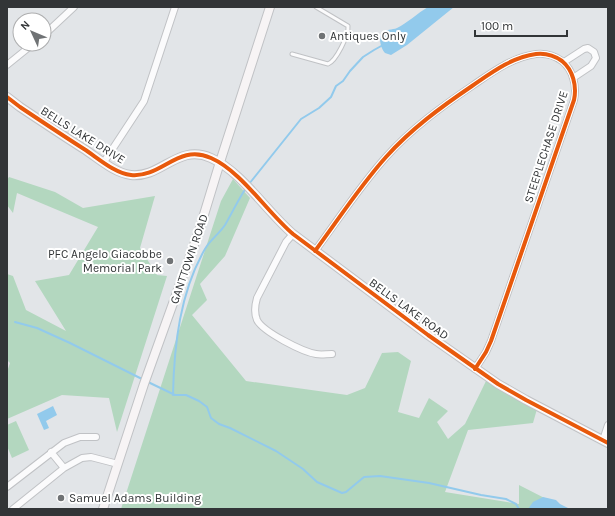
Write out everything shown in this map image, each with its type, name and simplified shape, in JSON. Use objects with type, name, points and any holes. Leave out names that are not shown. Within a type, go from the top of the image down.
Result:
[{"type":"street","points":[[52,28],[74,7]]},
{"type":"street","points":[[104,162],[144,101],[175,7]]},
{"type":"street","name":"GANTTOWN ROAD","points":[[103,509],[145,381],[199,231],[270,7]]},
{"type":"street","points":[[315,251],[385,159],[414,130],[435,112],[491,73],[520,58],[536,54],[550,55],[564,62],[588,48],[594,52],[596,58],[593,64],[573,78]]},
{"type":"street","points":[[7,65],[23,52]]},
{"type":"street","name":"STEEPLECHASE DRIVE","points":[[475,369],[491,342],[574,100],[575,89],[573,78],[564,62]]},
{"type":"street","name":"BELLS LAKE DRIVE","points":[[7,97],[20,107],[123,173],[138,175],[155,170],[177,158],[190,154],[210,157],[220,162]]},
{"type":"street","name":"BELLS LAKE ROAD","points":[[220,162],[243,182],[278,221],[293,234],[475,369],[521,398],[605,441]]},
{"type":"street","points":[[293,234],[286,242],[257,298],[255,308],[257,320],[268,332],[309,352],[321,355],[332,354]]},
{"type":"street","points":[[605,441],[608,425]]},
{"type":"street","points":[[7,487],[51,452],[70,440],[87,436],[96,437]]},
{"type":"street","points":[[51,452],[64,468]]},
{"type":"street","points":[[13,509],[64,468],[82,458],[91,457],[118,464]]},
{"type":"lane","points":[[292,54],[328,64],[333,61],[339,51],[348,33],[348,26],[316,7]]},
{"type":"green space","points":[[9,177],[55,192],[83,208],[155,196],[140,248],[157,275],[167,276],[117,432],[109,398],[62,395],[7,419],[7,372],[10,363],[7,360],[7,274],[13,276],[26,310],[66,331],[35,281],[69,275],[98,227],[17,193],[13,213],[7,205],[7,180]]},
{"type":"green space","points":[[233,179],[250,198],[225,256],[200,284],[207,300],[192,315],[246,381],[347,395],[365,388],[382,353],[398,352],[411,361],[398,412],[419,418],[429,398],[448,411],[437,422],[448,439],[465,424],[486,381],[537,409],[533,423],[468,430],[445,492],[519,504],[519,485],[566,509],[121,509],[221,201]]},
{"type":"green space","points":[[16,421],[29,450],[12,458],[7,446],[7,425]]},
{"type":"water","points":[[428,7],[454,7],[407,45],[391,55],[385,53],[380,43],[382,33],[401,26]]},
{"type":"water","points":[[53,406],[57,415],[46,421],[49,428],[44,430],[37,414]]},
{"type":"water","points":[[543,497],[556,500],[560,504],[570,509],[528,509],[533,502]]},
{"type":"waterway","points":[[249,184],[301,119],[319,108],[331,97],[336,86],[343,81],[363,57],[383,45]]},
{"type":"waterway","points":[[173,395],[177,338],[184,301],[190,283],[196,266],[205,249],[225,225],[246,188]]},
{"type":"waterway","points":[[15,322],[37,328],[144,380]]},
{"type":"waterway","points":[[148,382],[175,395],[186,395],[199,401],[207,407],[211,418],[219,424],[276,451],[303,469],[317,482],[342,493],[346,492],[364,477],[380,476],[429,483],[506,499],[516,504],[519,509]]},
{"type":"cycle path","points":[[315,251],[376,168],[406,137],[438,110],[494,71],[519,58],[536,54],[546,54],[562,61],[569,69],[573,79],[575,89],[574,100],[491,341],[475,369]]},
{"type":"cycle path","points":[[7,97],[106,165],[125,174],[142,175],[189,155],[199,155],[211,158],[222,164],[233,172],[293,234],[428,335],[498,384],[608,443]]},
{"type":"place","name":"Antiques Only","points":[[322,36]]},
{"type":"place","name":"PFC Angelo Giacobbe Memorial Park","points":[[170,261]]},
{"type":"place","name":"Samuel Adams Building","points":[[61,498]]}]
